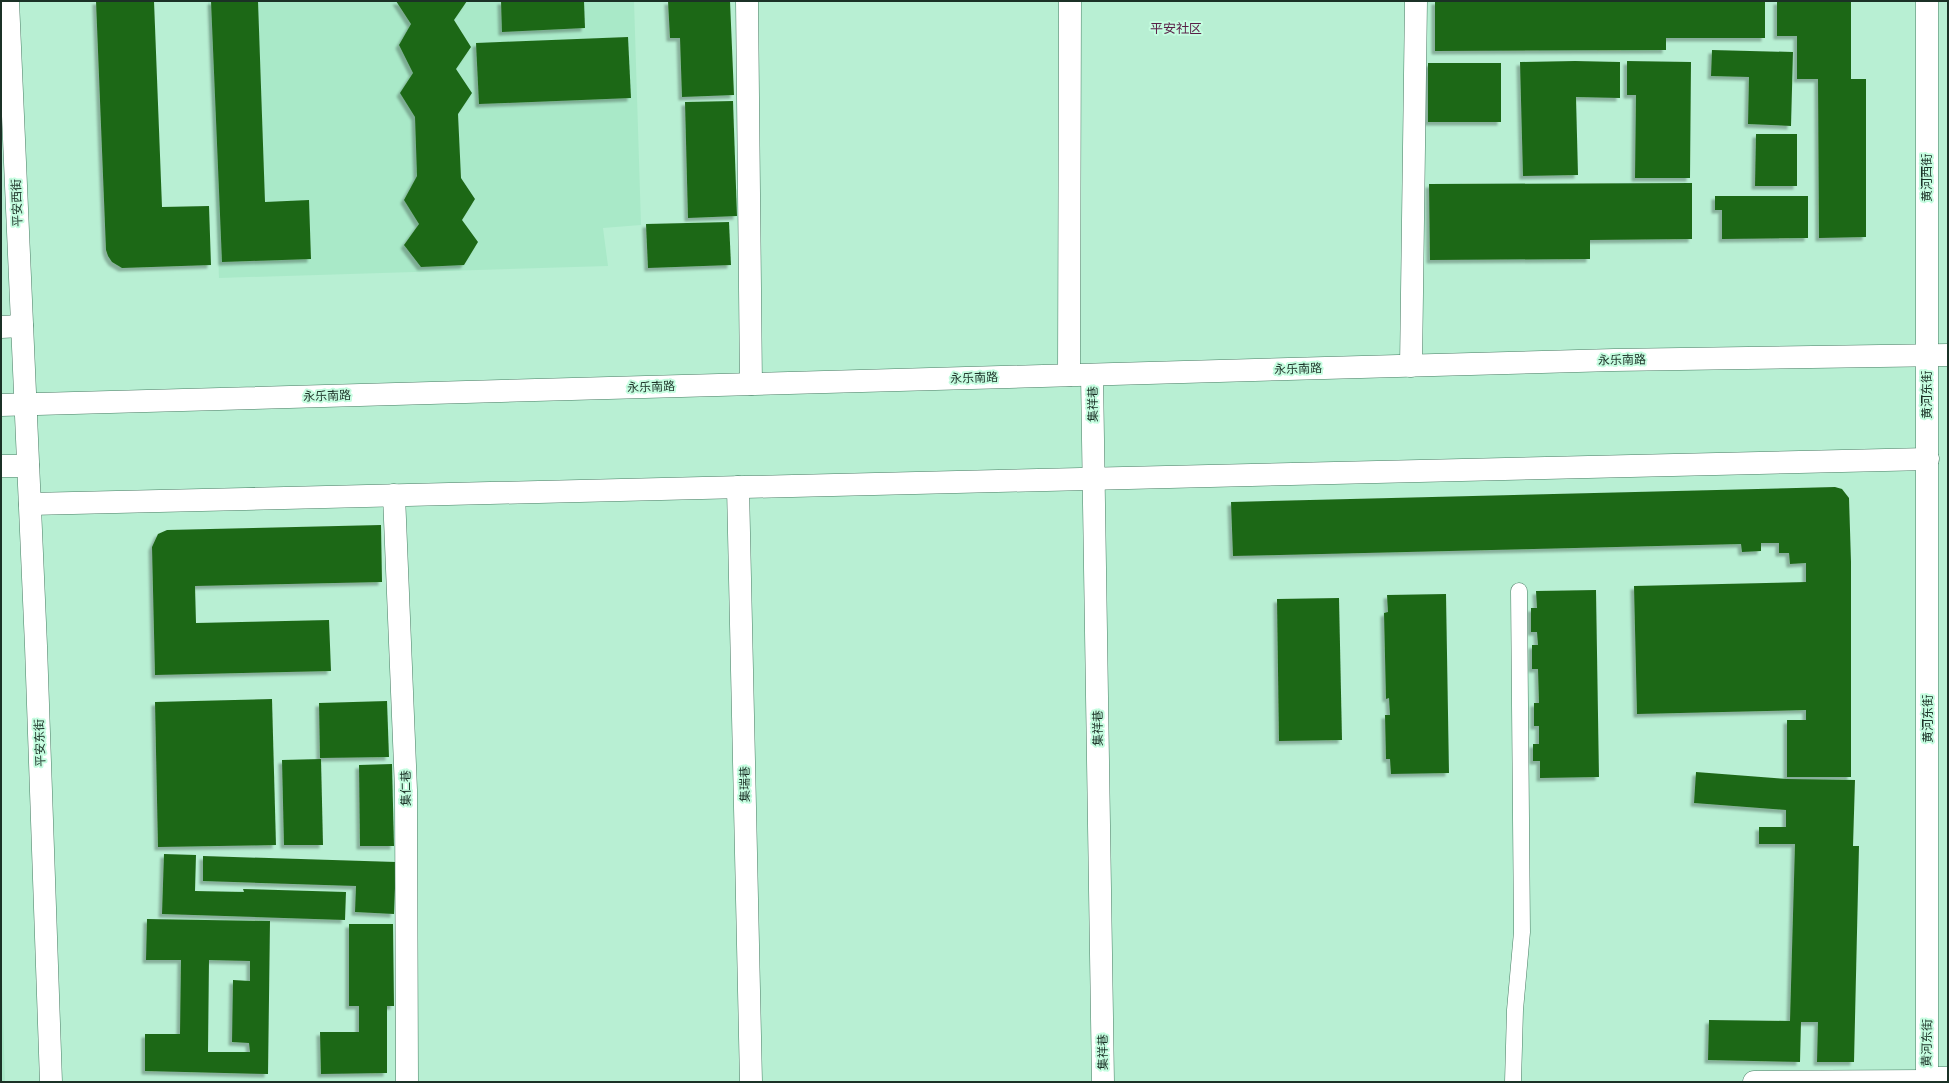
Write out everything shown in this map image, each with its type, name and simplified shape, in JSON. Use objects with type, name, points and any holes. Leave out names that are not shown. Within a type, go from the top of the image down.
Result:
[{"type":"street","name":"平安西街","points":[[8,1],[12,326],[26,405]]},
{"type":"street","points":[[747,1],[751,384]]},
{"type":"street","points":[[1069,375],[1070,1]]},
{"type":"street","points":[[1411,366],[1416,1]]},
{"type":"street","name":"黄河西街","points":[[1927,1],[1938,355]]},
{"type":"street","name":"永乐南路","points":[[1,406],[1614,360],[1938,355]]},
{"type":"street","name":"黄河东街","points":[[1932,1078],[1928,459],[1938,355]]},
{"type":"street","name":"集祥巷","points":[[1092,375],[1103,1082]]},
{"type":"street","name":"平安东街","points":[[26,405],[51,1082]]},
{"type":"street","points":[[30,504],[1928,459]]},
{"type":"street","points":[[1,466],[28,466]]},
{"type":"street","name":"集瑞巷","points":[[738,487],[751,1082]]},
{"type":"street","name":"集仁巷","points":[[394,495],[406,790],[407,1082]]},
{"type":"street","points":[[1754,1082],[1932,1078]]},
{"type":"lane","points":[[1513,1082],[1515,1010],[1522,932],[1519,591]]},
{"type":"shaded area","points":[[208,1],[634,1],[641,225],[603,228],[608,266],[219,278]]},
{"type":"shaded area","points":[[1,944],[5,1082],[1,1082]]},
{"type":"building","points":[[96,1],[154,1],[162,207],[209,206],[211,265],[122,268],[112,262],[108,256],[106,250]]},
{"type":"building","points":[[211,1],[258,1],[265,202],[309,200],[311,259],[222,262]]},
{"type":"building","points":[[396,1],[467,1],[454,20],[471,47],[456,69],[472,93],[458,114],[461,178],[475,199],[462,220],[478,242],[464,265],[421,267],[404,245],[419,224],[404,200],[417,176],[415,117],[400,93],[413,73],[399,45],[411,24]]},
{"type":"building","points":[[501,1],[584,1],[585,28],[502,32]]},
{"type":"building","points":[[668,1],[730,1],[734,95],[682,97],[680,38],[670,38]]},
{"type":"building","points":[[1435,1],[1765,1],[1765,38],[1666,38],[1666,50],[1435,51]]},
{"type":"building","points":[[1777,1],[1851,1],[1851,79],[1866,79],[1866,237],[1819,238],[1818,79],[1797,79],[1797,36],[1777,36]]},
{"type":"building","points":[[628,37],[631,98],[479,104],[476,43]]},
{"type":"building","points":[[1712,50],[1793,52],[1791,126],[1748,124],[1749,77],[1711,76]]},
{"type":"building","points":[[1627,61],[1691,62],[1690,178],[1635,178],[1636,95],[1627,95]]},
{"type":"building","points":[[1520,62],[1620,62],[1620,98],[1576,97],[1578,175],[1523,176]]},
{"type":"building","points":[[1428,63],[1501,63],[1501,122],[1428,122]]},
{"type":"building","points":[[733,101],[737,216],[688,218],[685,102]]},
{"type":"building","points":[[1756,134],[1797,134],[1797,186],[1755,186]]},
{"type":"building","points":[[1692,183],[1692,239],[1590,240],[1590,259],[1430,260],[1429,184]]},
{"type":"building","points":[[1715,196],[1808,196],[1808,238],[1722,239],[1722,210],[1715,210]]},
{"type":"building","points":[[729,222],[731,265],[648,268],[646,224]]},
{"type":"building","points":[[1835,487],[1842,489],[1849,498],[1851,562],[1851,777],[1787,777],[1787,720],[1806,720],[1806,710],[1637,714],[1634,586],[1806,582],[1806,563],[1790,564],[1789,553],[1779,553],[1779,543],[1761,543],[1761,551],[1742,552],[1741,544],[1233,556],[1231,502]]},
{"type":"building","points":[[381,525],[382,582],[195,586],[196,623],[329,620],[331,671],[155,675],[152,547],[158,534],[167,530]]},
{"type":"building","points":[[1596,590],[1599,777],[1540,778],[1540,761],[1533,761],[1533,744],[1539,744],[1539,726],[1534,726],[1534,703],[1539,703],[1538,669],[1532,669],[1532,645],[1538,645],[1537,632],[1531,632],[1531,608],[1537,608],[1536,591]]},
{"type":"building","points":[[1446,594],[1449,773],[1391,774],[1390,759],[1386,759],[1385,715],[1390,715],[1389,698],[1386,699],[1384,613],[1388,612],[1387,595]]},
{"type":"building","points":[[1339,598],[1342,740],[1279,741],[1277,599]]},
{"type":"building","points":[[272,699],[276,845],[158,847],[155,702]]},
{"type":"building","points":[[387,701],[389,757],[320,758],[319,703]]},
{"type":"building","points":[[321,759],[323,845],[284,845],[282,760]]},
{"type":"building","points":[[392,764],[394,846],[360,846],[359,765]]},
{"type":"building","points":[[1696,772],[1787,779],[1855,780],[1853,846],[1859,846],[1854,1062],[1817,1062],[1818,1022],[1801,1022],[1800,1062],[1708,1060],[1709,1020],[1790,1021],[1795,844],[1759,844],[1759,827],[1786,827],[1786,810],[1694,803]]},
{"type":"building","points":[[164,854],[196,855],[195,891],[244,892],[243,889],[346,892],[345,920],[162,914]]},
{"type":"building","points":[[203,856],[396,862],[394,914],[355,912],[356,886],[203,881]]},
{"type":"building","points":[[147,919],[270,921],[268,1074],[145,1071],[145,1034],[180,1034],[181,960],[146,960]],"holes":[[[209,960],[250,961],[250,981],[233,980],[232,1042],[249,1043],[250,1052],[208,1052]]]},
{"type":"building","points":[[349,924],[393,924],[394,1006],[387,1006],[387,1073],[321,1074],[320,1032],[359,1032],[359,1006],[349,1006]]},
{"type":"district","name":"平安社区","points":[[1176,28]]}]
